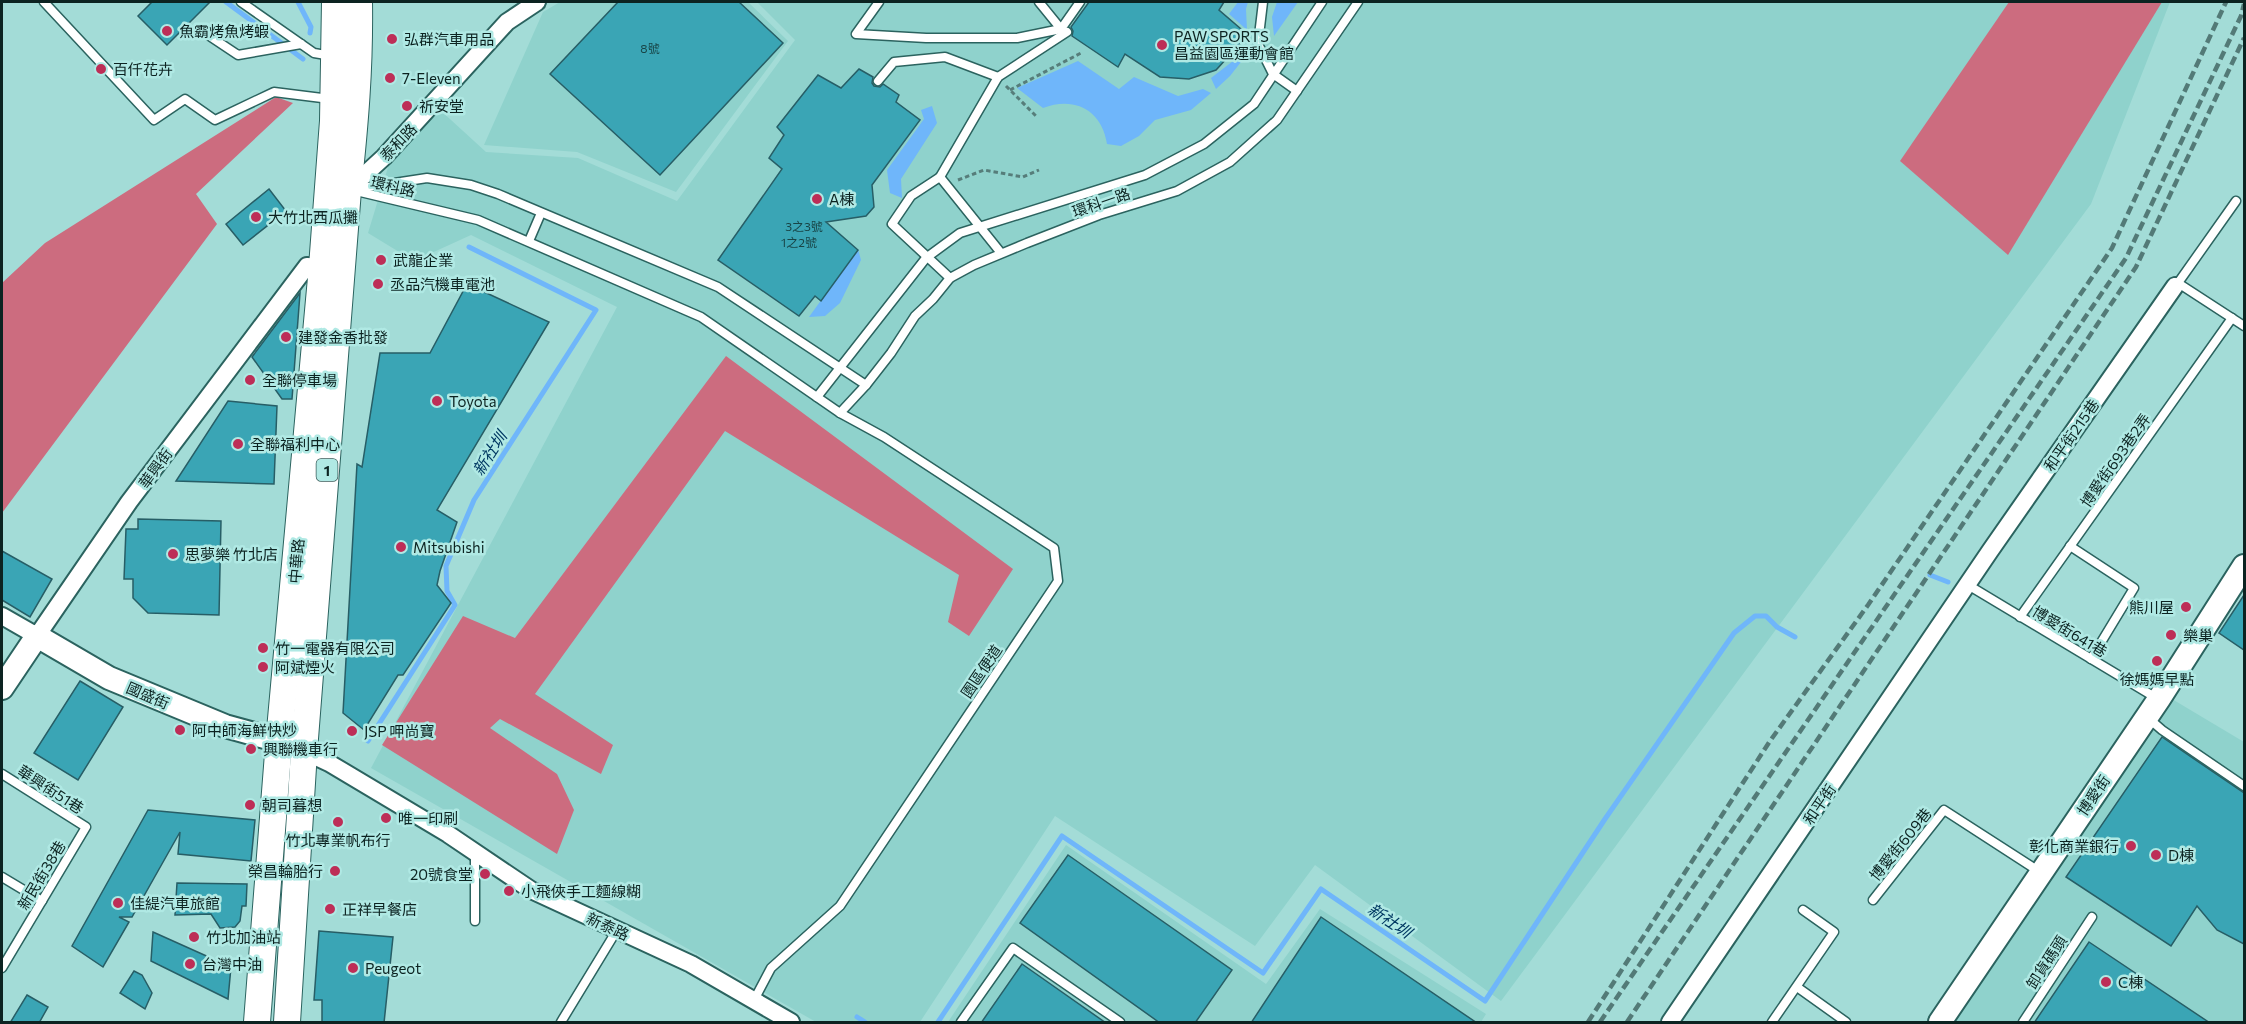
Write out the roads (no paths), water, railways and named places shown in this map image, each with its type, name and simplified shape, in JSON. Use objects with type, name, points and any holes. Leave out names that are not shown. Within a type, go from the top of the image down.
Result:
[{"type":"main road","name":"1","points":[[335,2],[347,56]]},
{"type":"main road","name":"1","points":[[345,101],[347,56],[359,2]]},
{"type":"main road","name":"中華路","points":[[287,1023],[345,101]]},
{"type":"main road","name":"中華路","points":[[257,1023],[279,741],[322,267],[338,189]]},
{"type":"street","name":"泰和路","points":[[338,189],[384,157],[507,22],[537,2]]},
{"type":"street","name":"華興街","points":[[2,688],[129,502],[307,266],[322,267]]},
{"type":"street","name":"和平街215巷","points":[[1968,585],[2176,285]]},
{"type":"street","name":"博愛街","points":[[1946,1020],[2041,872],[2153,708],[2244,566]]},
{"type":"street","name":"和平街","points":[[1670,1023],[1968,585]]},
{"type":"street","name":"國盛街","points":[[2,616],[109,678],[225,726],[279,741],[304,751]]},
{"type":"street","name":"新泰路","points":[[304,751],[329,763],[475,852],[531,890],[691,964],[791,1023]]},
{"type":"lane","points":[[44,2],[154,120],[186,99],[214,120],[274,92],[345,101]]},
{"type":"lane","points":[[241,2],[314,53],[347,56]]},
{"type":"lane","points":[[879,2],[856,34],[926,38],[1017,38],[1064,30]]},
{"type":"lane","points":[[1039,2],[1064,30]]},
{"type":"lane","points":[[950,278],[892,224],[911,196],[940,177],[998,77],[1064,30],[1080,2]]},
{"type":"lane","points":[[1263,2],[1258,44],[1273,74],[1297,91]]},
{"type":"lane","name":"環科一路","points":[[817,397],[926,258],[960,233],[1145,175],[1204,144],[1254,104],[1322,2]]},
{"type":"lane","name":"環科一路","points":[[840,413],[891,353],[915,316],[950,278],[1001,253],[1099,215],[1177,191],[1230,162],[1277,120],[1358,2]]},
{"type":"lane","points":[[201,31],[238,55],[301,44]]},
{"type":"lane","points":[[878,81],[894,62],[945,57],[998,77]]},
{"type":"lane","points":[[940,177],[1001,253]]},
{"type":"lane","name":"環科路","points":[[338,189],[427,178],[471,185],[718,287],[866,385]]},
{"type":"lane","name":"環科路","points":[[338,189],[478,220],[701,316],[840,413]]},
{"type":"lane","points":[[2236,201],[2176,285],[2244,326]]},
{"type":"lane","points":[[529,241],[541,213]]},
{"type":"lane","name":"博愛街693巷2弄","points":[[2020,617],[2232,318]]},
{"type":"lane","name":"園區便道","points":[[753,1002],[771,968],[840,906],[1058,580],[1054,548],[884,437],[840,413]]},
{"type":"lane","points":[[2070,546],[2134,588],[2091,659]]},
{"type":"lane","name":"博愛街641巷","points":[[1968,585],[2091,659],[2153,708],[2162,730],[2244,784]]},
{"type":"lane","name":"華興街51巷","points":[[2,774],[86,827]]},
{"type":"lane","name":"博愛街609巷","points":[[1873,900],[1944,810],[2041,872]]},
{"type":"lane","name":"新民街38巷","points":[[2,968],[86,827]]},
{"type":"lane","points":[[475,852],[475,921]]},
{"type":"lane","points":[[2,877],[42,901]]},
{"type":"lane","points":[[1772,1023],[1834,932],[1803,910]]},
{"type":"lane","name":"卸貨碼頭","points":[[2023,1023],[2092,917]]},
{"type":"lane","points":[[561,1023],[617,930]]},
{"type":"lane","points":[[961,1023],[1013,948],[1120,1023]]},
{"type":"lane","points":[[1797,987],[1846,1023]]},
{"type":"water","points":[[1238,2],[1248,2],[1247,30],[1229,14]]},
{"type":"water","points":[[1277,2],[1298,2],[1274,36],[1272,17]]},
{"type":"water","points":[[1237,58],[1241,62],[1216,89],[1211,78]]},
{"type":"water","points":[[1078,61],[1119,89],[1134,77],[1178,96],[1203,89],[1211,93],[1191,110],[1155,120],[1139,136],[1121,146],[1107,144],[1099,122],[1084,108],[1065,104],[1043,108],[1017,88]]},
{"type":"water","points":[[932,106],[937,123],[901,179],[902,198],[890,193],[887,170],[924,119],[921,110]]},
{"type":"water","points":[[858,249],[861,260],[840,303],[825,316],[809,317]]},
{"type":"waterway","name":"新社圳","points":[[226,2],[303,59]]},
{"type":"waterway","points":[[298,2],[311,27],[310,33]]},
{"type":"waterway","name":"新社圳","points":[[368,741],[455,605],[447,591],[446,566],[474,500],[596,310],[469,247]]},
{"type":"waterway","name":"新社圳","points":[[1930,575],[1948,582]]},
{"type":"waterway","name":"新社圳","points":[[938,1022],[1062,836],[1263,973],[1321,889],[1485,1001],[1605,819],[1734,633],[1755,616],[1766,616],[1777,627],[1795,637]]},
{"type":"waterway","name":"新社圳","points":[[857,1017],[865,1022]]},
{"type":"railway","points":[[1588,1022],[1770,741],[1868,605],[2112,248],[2226,2]]},
{"type":"railway","points":[[1600,1022],[2126,258],[2241,16],[2244,4]]},
{"type":"railway","points":[[1627,1022],[2136,267],[2244,38]]},
{"type":"place","name":"魚霸烤魚烤蝦","points":[[167,31]]},
{"type":"place","name":"弘群汽車用品","points":[[392,39]]},
{"type":"place","name":"PAW SPORTS 昌益園區運動會館","points":[[1162,45]]},
{"type":"place","name":"百仟花卉","points":[[101,69]]},
{"type":"place","name":"7-Eleven","points":[[390,78]]},
{"type":"place","name":"祈安堂","points":[[407,106]]},
{"type":"place","name":"A棟","points":[[817,199]]},
{"type":"place","name":"大竹北西瓜攤","points":[[256,217]]},
{"type":"place","name":"武龍企業","points":[[381,260]]},
{"type":"place","name":"丞品汽機車電池","points":[[378,284]]},
{"type":"place","name":"建發金香批發","points":[[286,337]]},
{"type":"place","name":"全聯停車場","points":[[250,380]]},
{"type":"place","name":"Toyota","points":[[437,401]]},
{"type":"place","name":"全聯福利中心","points":[[238,444]]},
{"type":"place","name":"Mitsubishi","points":[[401,547]]},
{"type":"place","name":"思夢樂 竹北店","points":[[173,554]]},
{"type":"place","name":"熊川屋","points":[[2186,607]]},
{"type":"place","name":"樂巢","points":[[2171,635]]},
{"type":"place","name":"竹一電器有限公司","points":[[263,648]]},
{"type":"place","name":"徐媽媽早點","points":[[2157,661]]},
{"type":"place","name":"阿斌煙火","points":[[263,667]]},
{"type":"place","name":"阿中師海鮮快炒","points":[[180,730]]},
{"type":"place","name":"JSP 呷尚寶","points":[[352,731]]},
{"type":"place","name":"興聯機車行","points":[[251,749]]},
{"type":"place","name":"朝司暮想","points":[[250,805]]},
{"type":"place","name":"唯一印刷","points":[[386,818]]},
{"type":"place","name":"竹北專業帆布行","points":[[338,822]]},
{"type":"place","name":"彰化商業銀行","points":[[2131,846]]},
{"type":"place","name":"D棟","points":[[2156,855]]},
{"type":"place","name":"榮昌輪胎行","points":[[335,871]]},
{"type":"place","name":"20號食堂","points":[[485,874]]},
{"type":"place","name":"小飛俠手工麵線糊","points":[[509,891]]},
{"type":"place","name":"佳緹汽車旅館","points":[[118,903]]},
{"type":"place","name":"正祥早餐店","points":[[330,909]]},
{"type":"place","name":"竹北加油站","points":[[194,937]]},
{"type":"place","name":"台灣中油","points":[[190,964]]},
{"type":"place","name":"Peugeot","points":[[353,968]]},
{"type":"place","name":"C棟","points":[[2106,982]]}]
